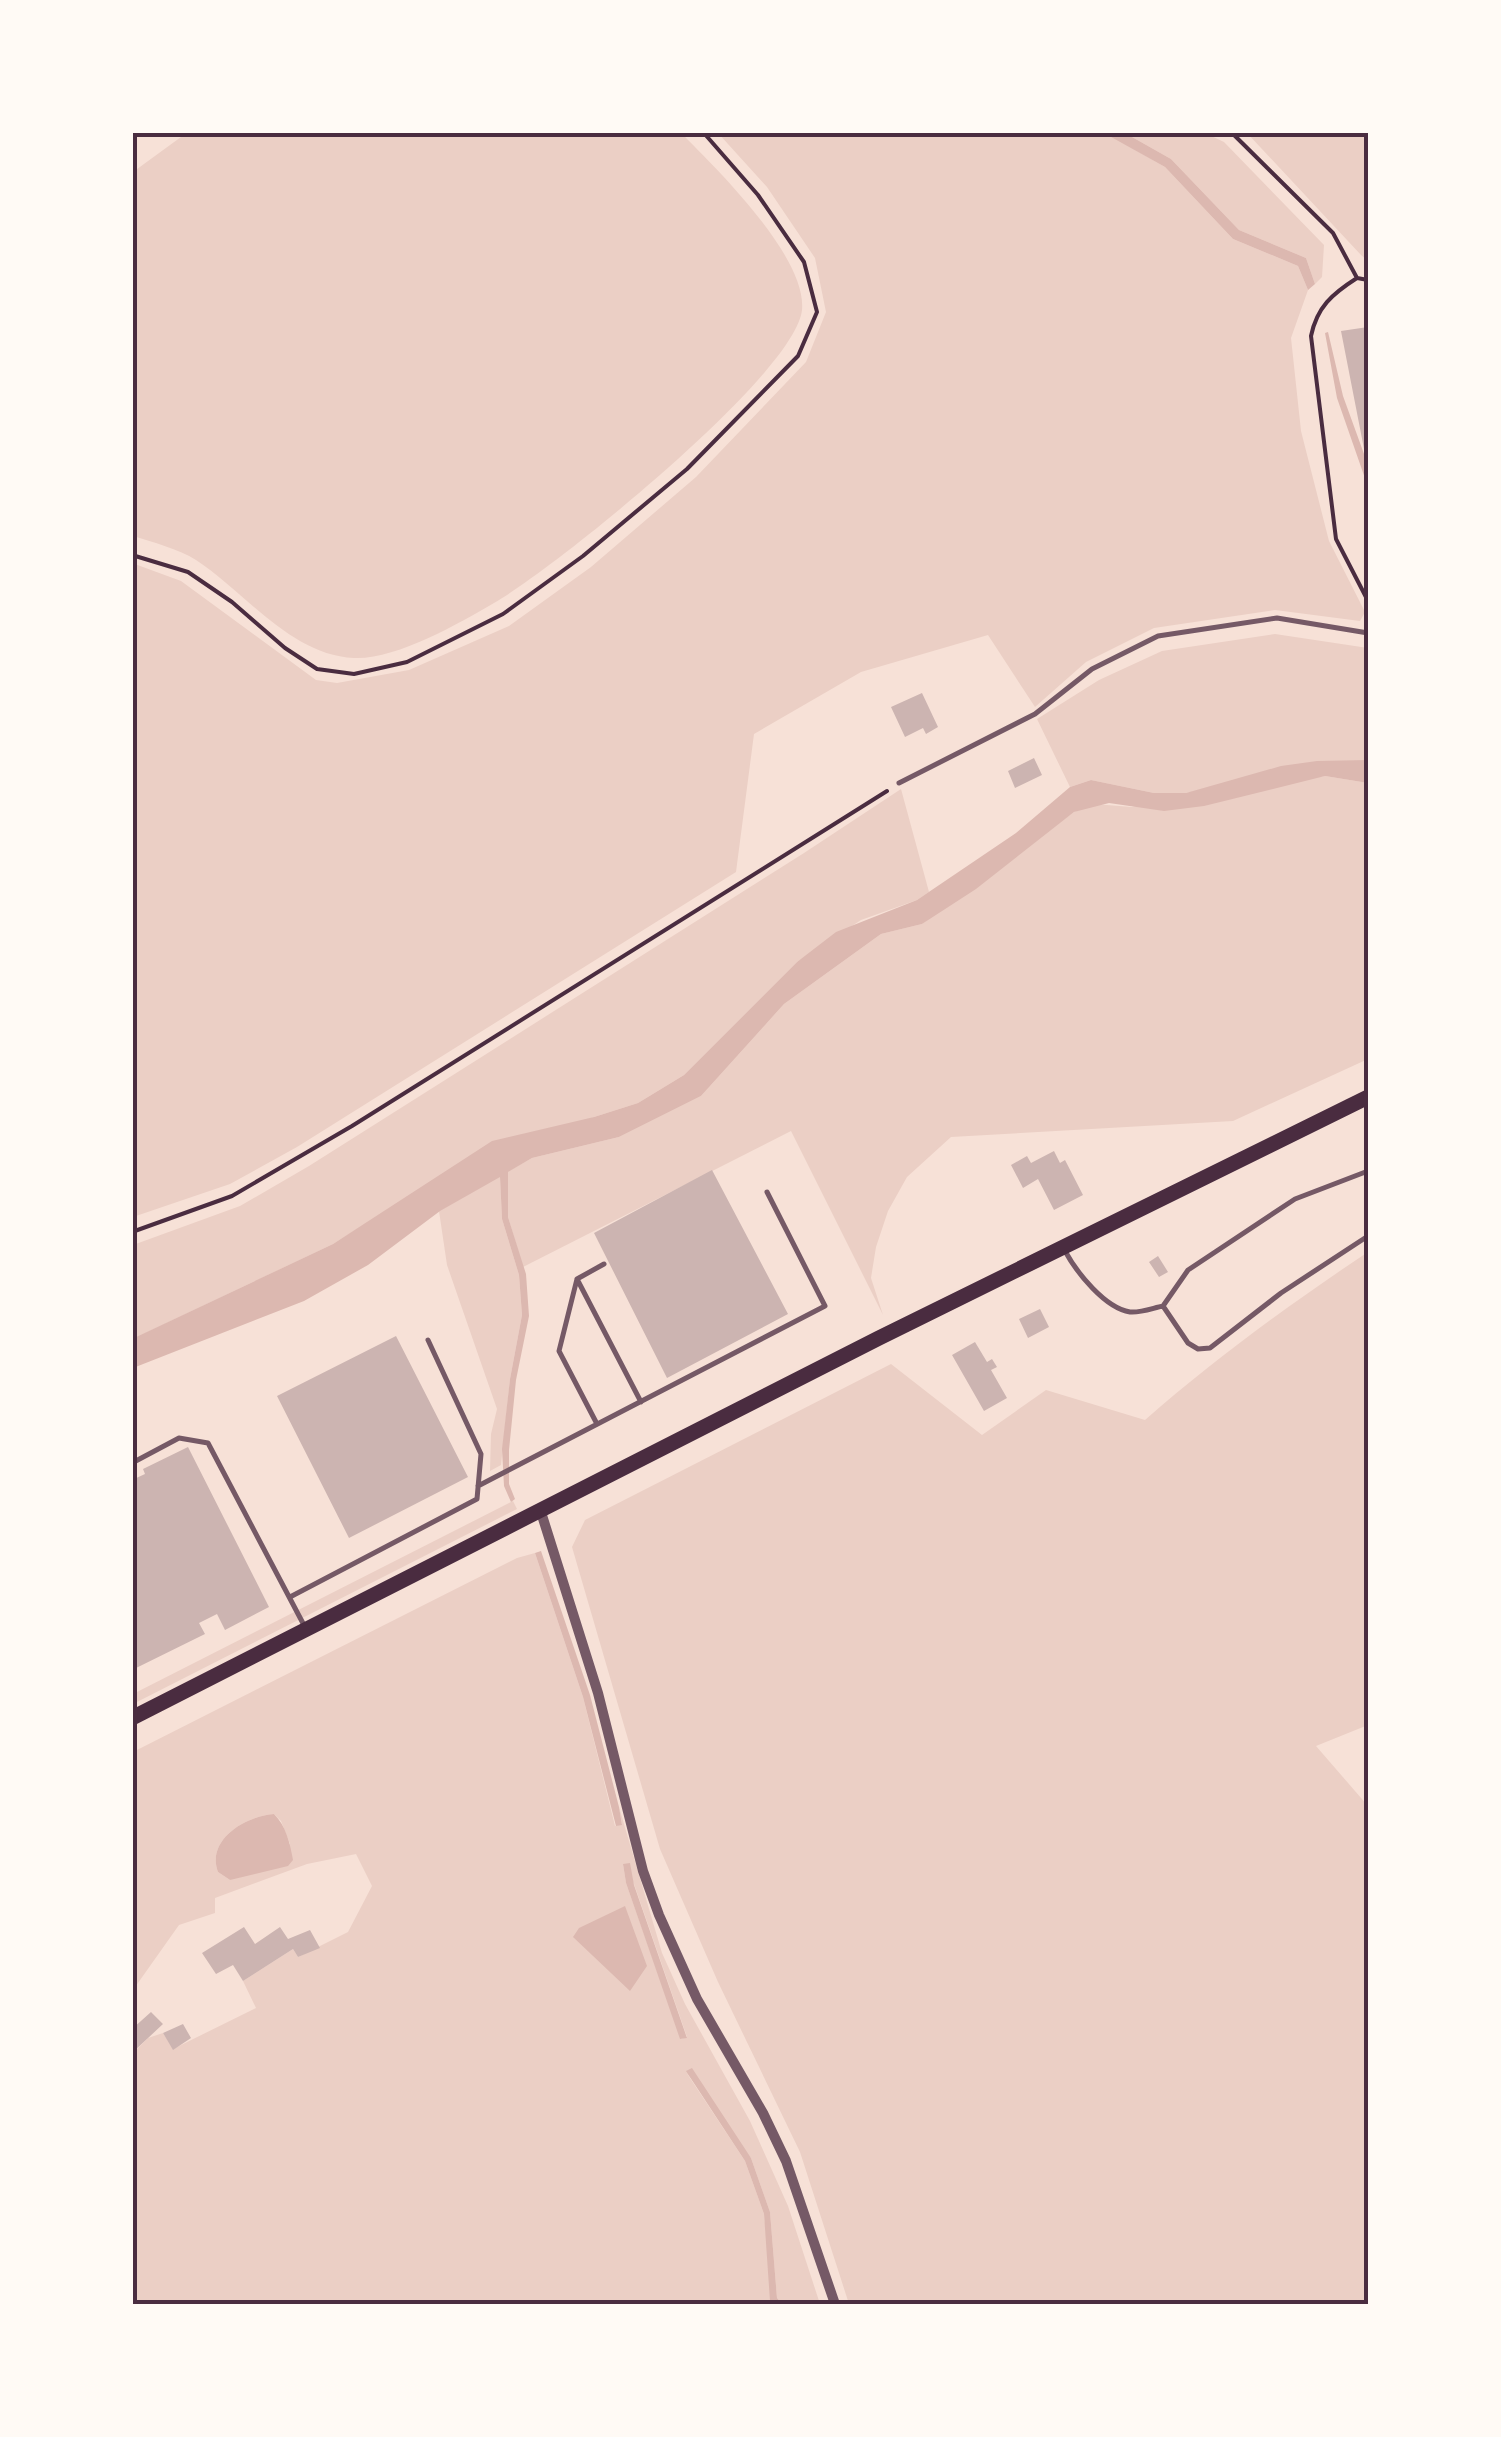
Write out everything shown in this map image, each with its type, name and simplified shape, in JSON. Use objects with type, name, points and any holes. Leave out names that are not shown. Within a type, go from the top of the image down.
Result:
[{"type":"main road","points":[[132,1718],[1062,1246],[1368,1097]]},
{"type":"street","points":[[540,1509],[598,1693],[643,1871],[659,1915],[697,1999],[786,2161],[835,2304]]},
{"type":"lane","points":[[899,784],[1036,714],[1092,669],[1158,636],[1277,618],[1368,633]]},
{"type":"lane","points":[[1062,1246],[1071,1263],[1115,1307],[1134,1312],[1163,1306],[1188,1270],[1295,1199],[1368,1171]]},
{"type":"lane","points":[[478,1486],[825,1306],[766,1192]]},
{"type":"lane","points":[[1163,1306],[1188,1343],[1198,1349],[1210,1348],[1281,1293],[1368,1236]]},
{"type":"lane","points":[[597,1424],[559,1351],[577,1279],[604,1264]]},
{"type":"lane","points":[[577,1279],[641,1402]]},
{"type":"lane","points":[[290,1597],[478,1499],[481,1454],[428,1340]]},
{"type":"lane","points":[[132,1463],[179,1438],[208,1444],[306,1629]]},
{"type":"path","points":[[132,554],[188,572],[232,602],[303,661],[316,669],[343,674],[407,662],[502,614],[583,556],[688,469],[798,356],[817,312],[804,262],[758,194],[703,132]]},
{"type":"path","points":[[1231,132],[1333,233],[1356,278]]},
{"type":"path","points":[[1368,280],[1356,278],[1332,294],[1315,315],[1310,336],[1336,539],[1368,601]]},
{"type":"path","points":[[132,1232],[232,1196],[335,1136],[899,784]]},
{"type":"shaded area","points":[[1104,132],[1165,167],[1233,239],[1298,266],[1308,290],[1291,338],[1301,431],[1329,541],[1365,612],[1360,621],[1275,610],[1154,628],[1086,662],[1035,707],[988,635],[861,672],[754,734],[736,872],[297,1147],[230,1184],[133,1217],[132,563],[181,581],[316,680],[337,683],[409,670],[509,626],[591,567],[696,477],[806,362],[826,312],[815,258],[767,187],[718,133]]},
{"type":"shaded area","points":[[182,133],[681,133],[736,191],[775,240],[800,289],[802,310],[789,340],[718,422],[567,552],[494,603],[426,639],[370,657],[331,654],[290,634],[196,560],[133,536],[133,172]]},
{"type":"shaded area","points":[[1104,133],[1125,133],[1171,159],[1239,230],[1306,258],[1315,284],[1308,290],[1298,266],[1233,239],[1165,167]]},
{"type":"shaded area","points":[[1125,133],[1205,133],[1224,142],[1324,245],[1322,277],[1315,284],[1306,258],[1239,230],[1171,159]]},
{"type":"shaded area","points":[[1247,133],[1368,133],[1368,261],[1361,255]]},
{"type":"shaded area","points":[[1328,332],[1343,396],[1368,465],[1368,487],[1337,398],[1325,333]]},
{"type":"shaded area","points":[[1275,634],[1368,648],[1368,760],[1186,793],[1154,793],[1091,780],[1070,787],[1037,719],[1099,680],[1162,651]]},
{"type":"shaded area","points":[[1368,760],[1368,783],[1325,776],[1204,806],[1164,811],[1109,803],[1074,812],[976,889],[922,924],[881,934],[784,1004],[701,1096],[619,1137],[532,1158],[508,1172],[508,1217],[526,1274],[529,1316],[516,1380],[509,1450],[509,1484],[515,1499],[511,1502],[504,1486],[502,1449],[522,1315],[519,1275],[502,1219],[500,1177],[440,1211],[368,1265],[304,1301],[133,1368],[132,1339],[333,1244],[492,1141],[638,1103],[684,1075],[797,962],[836,932],[917,900],[1016,833],[1070,787],[1091,780],[1154,793],[1186,793],[1281,766]]},
{"type":"shaded area","points":[[1325,776],[1368,783],[1368,1059],[1233,1121],[951,1137],[907,1177],[888,1211],[871,1278],[883,1315],[791,1131],[523,1267],[508,1217],[507,1172],[532,1158],[619,1137],[701,1096],[784,1004],[881,934],[922,924],[1074,812],[1094,804],[1132,807]]},
{"type":"shaded area","points":[[901,789],[929,892],[861,920],[797,962],[684,1075],[638,1103],[594,1117],[405,1199],[333,1244],[133,1339],[133,1245],[240,1206],[309,1166]]},
{"type":"shaded area","points":[[500,1176],[502,1219],[519,1275],[522,1315],[510,1379],[501,1465],[490,1471],[491,1434],[497,1409],[447,1265],[439,1211]]},
{"type":"shaded area","points":[[1368,1252],[1368,1725],[1316,1746],[1368,1806],[1368,2304],[849,2304],[800,2152],[718,1982],[660,1849],[572,1547],[585,1520],[891,1364],[982,1435],[1046,1390],[1145,1420],[1254,1332]]},
{"type":"shaded area","points":[[513,1501],[517,1509],[133,1704],[133,1694]]},
{"type":"shaded area","points":[[541,1551],[590,1695],[622,1825],[616,1826],[583,1697],[535,1553]]},
{"type":"shaded area","points":[[535,1553],[583,1697],[615,1826],[622,1824],[619,1807],[662,1953],[685,2004],[750,2121],[788,2206],[820,2304],[782,2304],[777,2298],[770,2212],[751,2158],[686,2072],[745,2161],[764,2214],[773,2304],[133,2304],[133,2053],[148,2038],[163,2033],[173,2049],[256,2008],[243,1981],[293,1949],[298,1957],[348,1932],[372,1886],[356,1854],[307,1864],[215,1898],[215,1913],[179,1925],[133,1990],[133,1752],[517,1558]],"holes":[[[274,1814],[290,1844],[230,1880],[218,1872],[216,1860],[223,1840],[251,1819]],[[623,1864],[634,1884],[687,2037],[681,2039],[626,1883]]]},
{"type":"shaded area","points":[[274,1814],[289,1841],[293,1860],[288,1866],[230,1880],[218,1872],[216,1860],[223,1840],[251,1819]]},
{"type":"shaded area","points":[[630,1863],[634,1885],[687,2038],[680,2039],[626,1883],[623,1864]]},
{"type":"shaded area","points":[[625,1906],[647,1966],[630,1991],[573,1937],[579,1928]]},
{"type":"shaded area","points":[[692,2068],[751,2158],[770,2212],[777,2298],[782,2304],[770,2301],[764,2214],[745,2161],[686,2071]]},
{"type":"building","points":[[1368,327],[1368,453],[1365,454],[1341,331]]},
{"type":"building","points":[[922,693],[938,727],[926,734],[923,728],[905,737],[891,707]]},
{"type":"building","points":[[1034,758],[1042,775],[1015,788],[1008,771]]},
{"type":"building","points":[[1054,1151],[1060,1163],[1065,1160],[1083,1195],[1054,1210],[1038,1179],[1023,1188],[1011,1165],[1027,1156],[1031,1163]]},
{"type":"building","points":[[712,1170],[788,1314],[667,1378],[594,1233]]},
{"type":"building","points":[[1158,1256],[1168,1272],[1159,1277],[1149,1262]]},
{"type":"building","points":[[1040,1309],[1049,1327],[1028,1338],[1019,1319]]},
{"type":"building","points":[[396,1336],[468,1477],[349,1538],[277,1396]]},
{"type":"building","points":[[975,1342],[987,1362],[992,1359],[997,1367],[991,1370],[1007,1398],[984,1411],[952,1355]]},
{"type":"building","points":[[188,1447],[269,1607],[225,1630],[217,1614],[199,1623],[205,1634],[132,1670],[132,1480],[145,1474],[143,1469]]},
{"type":"building","points":[[244,1927],[255,1944],[280,1927],[288,1939],[310,1930],[320,1948],[298,1957],[293,1949],[243,1981],[233,1965],[216,1974],[202,1953]]},
{"type":"building","points":[[151,2012],[163,2024],[132,2053],[132,2029]]},
{"type":"building","points":[[183,2024],[191,2038],[173,2050],[163,2033]]}]
